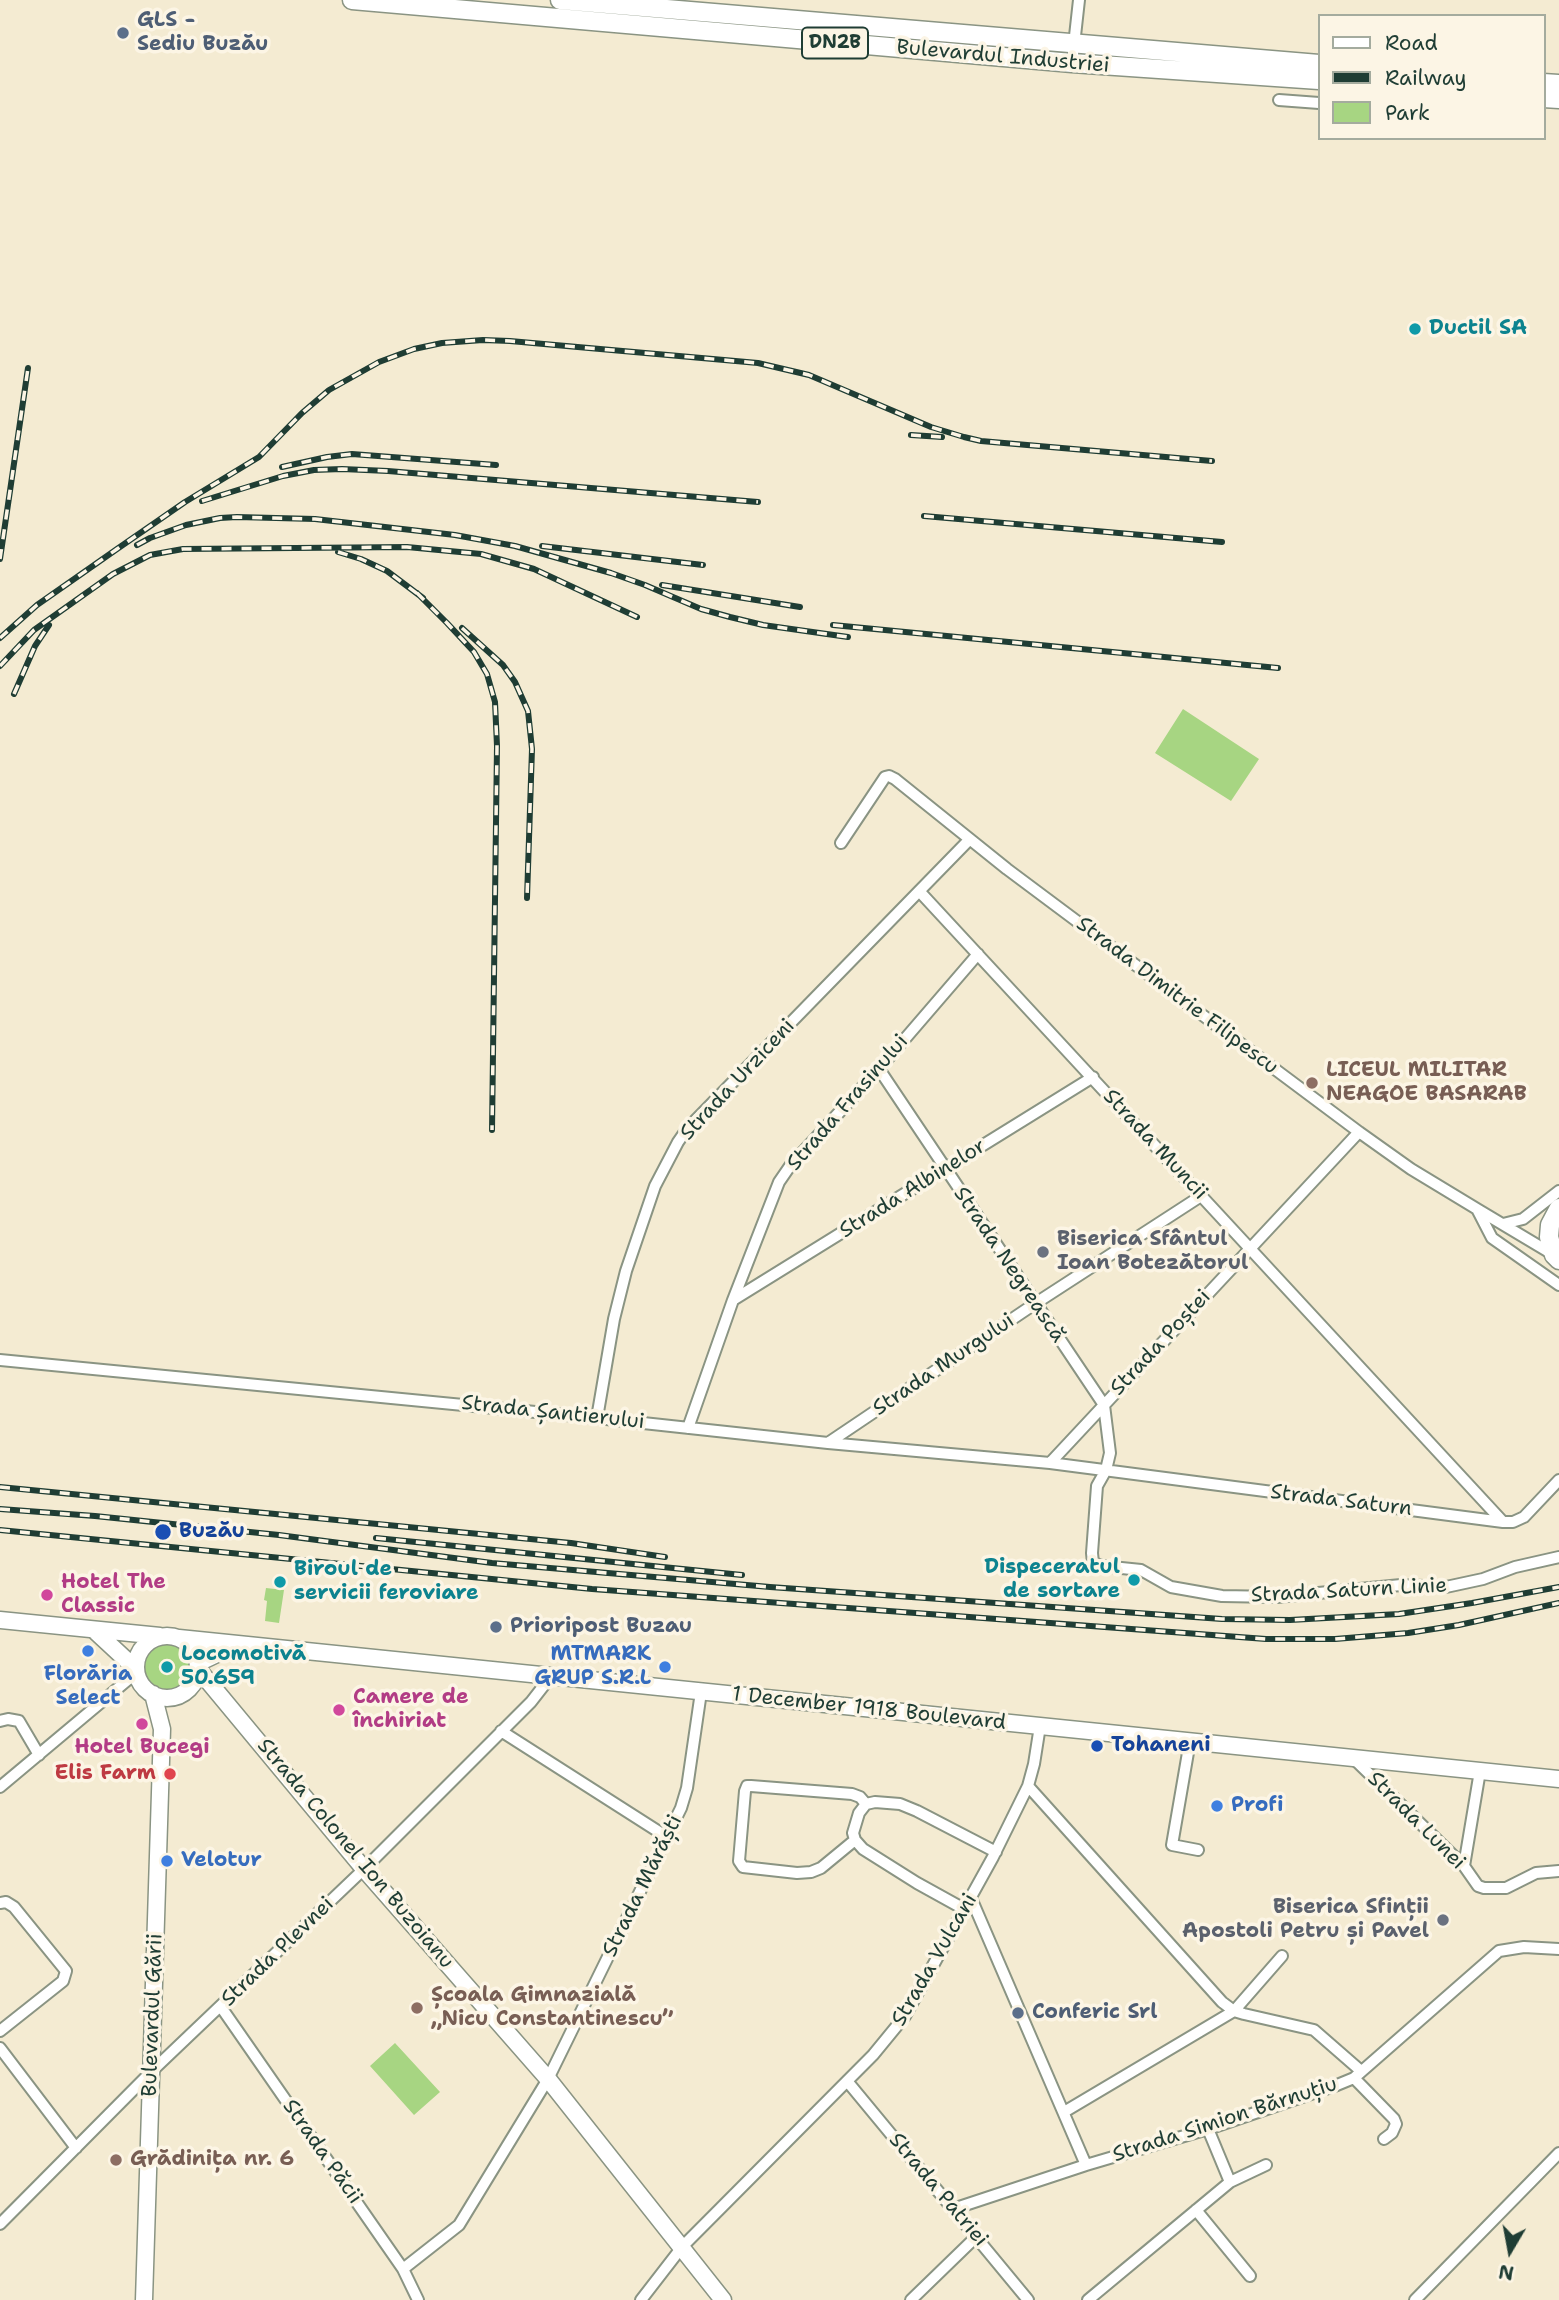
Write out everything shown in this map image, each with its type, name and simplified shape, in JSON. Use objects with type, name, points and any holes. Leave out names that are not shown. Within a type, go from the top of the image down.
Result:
[{"type":"main road","name":"Bulevardul Industriei","points":[[352,0],[1072,63],[1318,80]]},
{"type":"main road","name":"Bulevardul Industriei","points":[[560,0],[1318,64]]},
{"type":"main road","points":[[1547,97],[1559,84]]},
{"type":"main road","points":[[1557,1258],[1549,1237],[1550,1225],[1559,1208]]},
{"type":"main road","points":[[0,1620],[170,1635],[192,1648],[198,1666],[197,1677],[188,1690],[174,1697],[153,1694],[145,1689],[136,1671],[94,1630]]},
{"type":"main road","points":[[136,1671],[137,1658],[142,1648],[150,1640],[160,1636]]},
{"type":"main road","name":"1 December 1918 Boulevard","points":[[179,1638],[1559,1779]]},
{"type":"main road","points":[[198,1666],[241,1643]]},
{"type":"main road","name":"Strada Colonel Ion Buzoianu","points":[[198,1666],[364,1869],[548,2079],[723,2300]]},
{"type":"main road","name":"Bulevardul Gării","points":[[144,2300],[162,1729],[153,1694]]},
{"type":"main road","name":"Bulevardul Gării","points":[[162,1729],[174,1697]]},
{"type":"street","points":[[1072,63],[1079,0]]},
{"type":"street","points":[[848,44],[852,24]]},
{"type":"street","points":[[1279,100],[1318,103]]},
{"type":"street","name":"Strada Dimitrie Filipescu","points":[[841,842],[884,777],[895,779],[969,840],[1359,1132],[1411,1169],[1476,1209],[1492,1238],[1559,1285]]},
{"type":"street","name":"Strada Urziceni","points":[[597,1418],[614,1319],[626,1271],[655,1186],[678,1142],[687,1129],[969,840]]},
{"type":"street","name":"Strada Muncii","points":[[920,892],[1503,1522]]},
{"type":"street","name":"Strada Frasinului","points":[[688,1427],[779,1182],[790,1166],[879,1069],[978,954]]},
{"type":"street","name":"Strada Negrească","points":[[879,1069],[1104,1405],[1110,1448],[1106,1470],[1097,1486],[1091,1559],[1096,1565],[1141,1570]]},
{"type":"street","name":"Strada Albinelor","points":[[733,1300],[1093,1077]]},
{"type":"street","name":"Strada Poștei","points":[[1050,1463],[1359,1132]]},
{"type":"street","points":[[1503,1224],[1523,1219],[1559,1191]]},
{"type":"street","name":"Strada Murgului","points":[[828,1443],[1201,1196]]},
{"type":"street","points":[[1535,1210],[1559,1202]]},
{"type":"street","points":[[1476,1209],[1557,1258]]},
{"type":"street","name":"Strada Șantierului","points":[[0,1360],[1106,1470]]},
{"type":"street","name":"Strada Saturn","points":[[1106,1470],[1503,1522]]},
{"type":"street","points":[[1503,1522],[1513,1522],[1524,1517],[1559,1480]]},
{"type":"street","name":"Strada Saturn Linie","points":[[1141,1570],[1171,1587],[1238,1597],[1277,1597],[1401,1586],[1446,1587],[1559,1557]]},
{"type":"street","points":[[0,1787],[136,1671]]},
{"type":"street","name":"Strada Plevnei","points":[[0,2224],[150,2072],[364,1869],[531,1702],[552,1675]]},
{"type":"street","name":"Strada Mărăști","points":[[403,2269],[459,2225],[548,2079],[681,1808],[687,1788],[701,1692]]},
{"type":"street","points":[[4,1720],[14,1719],[23,1724],[39,1755]]},
{"type":"street","name":"Strada Vulcani","points":[[641,2300],[682,2247],[892,2035],[971,1898],[1028,1786],[1040,1726]]},
{"type":"street","points":[[501,1731],[667,1837]]},
{"type":"street","points":[[1190,1741],[1172,1845],[1198,1850]]},
{"type":"street","name":"Strada Lunei","points":[[1353,1758],[1464,1866],[1478,1886],[1506,1888],[1536,1873],[1559,1871]]},
{"type":"street","points":[[1464,1866],[1480,1771]]},
{"type":"street","points":[[855,1840],[821,1868],[811,1872],[743,1867],[739,1861],[745,1791],[747,1786],[751,1786],[852,1794],[860,1797],[866,1804]]},
{"type":"street","points":[[1028,1786],[1222,2002],[1234,2011],[1314,2030],[1358,2075],[1394,2119],[1396,2124],[1392,2133],[1384,2139]]},
{"type":"street","points":[[866,1804],[884,1802],[909,1807],[996,1852]]},
{"type":"street","points":[[866,1804],[855,1823],[853,1833],[863,1849],[964,1909]]},
{"type":"street","points":[[971,1898],[1086,2165]]},
{"type":"street","points":[[0,1903],[6,1902],[14,1907],[66,1971],[63,1981],[0,2031]]},
{"type":"street","name":"Strada Simion Bărnuțiu","points":[[953,2208],[1208,2129],[1358,2075],[1499,1951],[1524,1947],[1559,1949]]},
{"type":"street","points":[[1064,2112],[1234,2011],[1282,1956]]},
{"type":"street","name":"Strada Păcii","points":[[221,2007],[403,2269],[418,2300]]},
{"type":"street","points":[[0,2048],[76,2148]]},
{"type":"street","name":"Strada Patriei","points":[[847,2081],[1028,2300]]},
{"type":"street","points":[[1208,2129],[1230,2182]]},
{"type":"street","points":[[1415,2300],[1559,2152]]},
{"type":"street","points":[[1088,2300],[1230,2182],[1266,2165]]},
{"type":"street","points":[[1196,2210],[1250,2276]]},
{"type":"street","points":[[911,2300],[977,2236]]},
{"type":"green space","points":[[1183,709],[1259,759],[1231,801],[1155,753]]},
{"type":"green space","points":[[266,1588],[284,1590],[279,1623],[265,1621]]},
{"type":"green space","points":[[167,1642],[184,1649],[191,1666],[184,1683],[167,1690],[150,1683],[143,1666],[150,1649]]},
{"type":"green space","points":[[395,2043],[440,2092],[414,2115],[370,2066]]},
{"type":"railway","points":[[0,638],[37,605],[117,549],[185,502],[259,457],[329,390],[379,362],[414,349],[442,343],[510,341],[758,363],[809,375],[931,427],[981,441],[1212,461]]},
{"type":"railway","points":[[0,559],[28,368]]},
{"type":"railway","points":[[911,435],[942,437]]},
{"type":"railway","points":[[282,467],[352,454],[496,465]]},
{"type":"railway","points":[[202,501],[283,476],[314,470],[342,469],[758,502]]},
{"type":"railway","points":[[924,516],[1222,542]]},
{"type":"railway","points":[[137,545],[186,525],[237,517],[315,519],[455,535],[515,546],[611,573],[701,609],[730,617],[763,625],[848,637]]},
{"type":"railway","points":[[542,546],[703,565]]},
{"type":"railway","points":[[0,666],[34,630],[113,574],[150,555],[183,549],[407,547],[481,554],[534,569],[637,617]]},
{"type":"railway","points":[[338,552],[387,571],[423,598]]},
{"type":"railway","points":[[662,585],[800,607]]},
{"type":"railway","points":[[417,593],[474,652],[487,674],[495,702],[497,746],[492,1130]]},
{"type":"railway","points":[[14,694],[35,646],[49,625]]},
{"type":"railway","points":[[833,625],[1278,668]]},
{"type":"railway","points":[[462,628],[503,665],[515,682],[528,711],[532,749],[527,898]]},
{"type":"railway","points":[[0,1487],[571,1543],[665,1557]]},
{"type":"railway","points":[[0,1509],[279,1535],[492,1563],[770,1587],[1222,1619],[1290,1620],[1399,1614],[1559,1587]]},
{"type":"railway","points":[[0,1530],[592,1589],[1266,1639],[1335,1639],[1408,1633],[1559,1603]]},
{"type":"railway","points":[[376,1538],[742,1575]]},
{"type":"place","name":"GLS - Sediu Buzău","points":[[123,33]]},
{"type":"place","name":"Ductil SA","points":[[1415,329]]},
{"type":"place","name":"LICEUL MILITAR NEAGOE BASARAB","points":[[1312,1083]]},
{"type":"place","name":"Biserica Sfântul Ioan Botezătorul","points":[[1043,1252]]},
{"type":"place","name":"Buzău","points":[[163,1532]]},
{"type":"place","name":"Dispeceratul de sortare","points":[[1134,1580]]},
{"type":"place","name":"Biroul de servicii feroviare","points":[[280,1582]]},
{"type":"place","name":"Hotel The Classic","points":[[47,1595]]},
{"type":"place","name":"Prioripost Buzau","points":[[496,1627]]},
{"type":"place","name":"Florăria Select","points":[[88,1651]]},
{"type":"place","name":"Locomotivă 50.659","points":[[167,1667]]},
{"type":"place","name":"MTMARK GRUP S.R.L","points":[[665,1667]]},
{"type":"place","name":"Camere de închiriat","points":[[339,1710]]},
{"type":"place","name":"Hotel Bucegi","points":[[142,1724]]},
{"type":"place","name":"Tohaneni","points":[[1097,1746]]},
{"type":"place","name":"Elis Farm","points":[[170,1774]]},
{"type":"place","name":"Profi","points":[[1217,1806]]},
{"type":"place","name":"Velotur","points":[[167,1861]]},
{"type":"place","name":"Biserica Sfinții Apostoli Petru și Pavel","points":[[1443,1920]]},
{"type":"place","name":"Școala Gimnazială „Nicu Constantinescu”","points":[[417,2008]]},
{"type":"place","name":"Conferic Srl","points":[[1018,2013]]},
{"type":"place","name":"Grădinița nr. 6","points":[[116,2160]]}]
